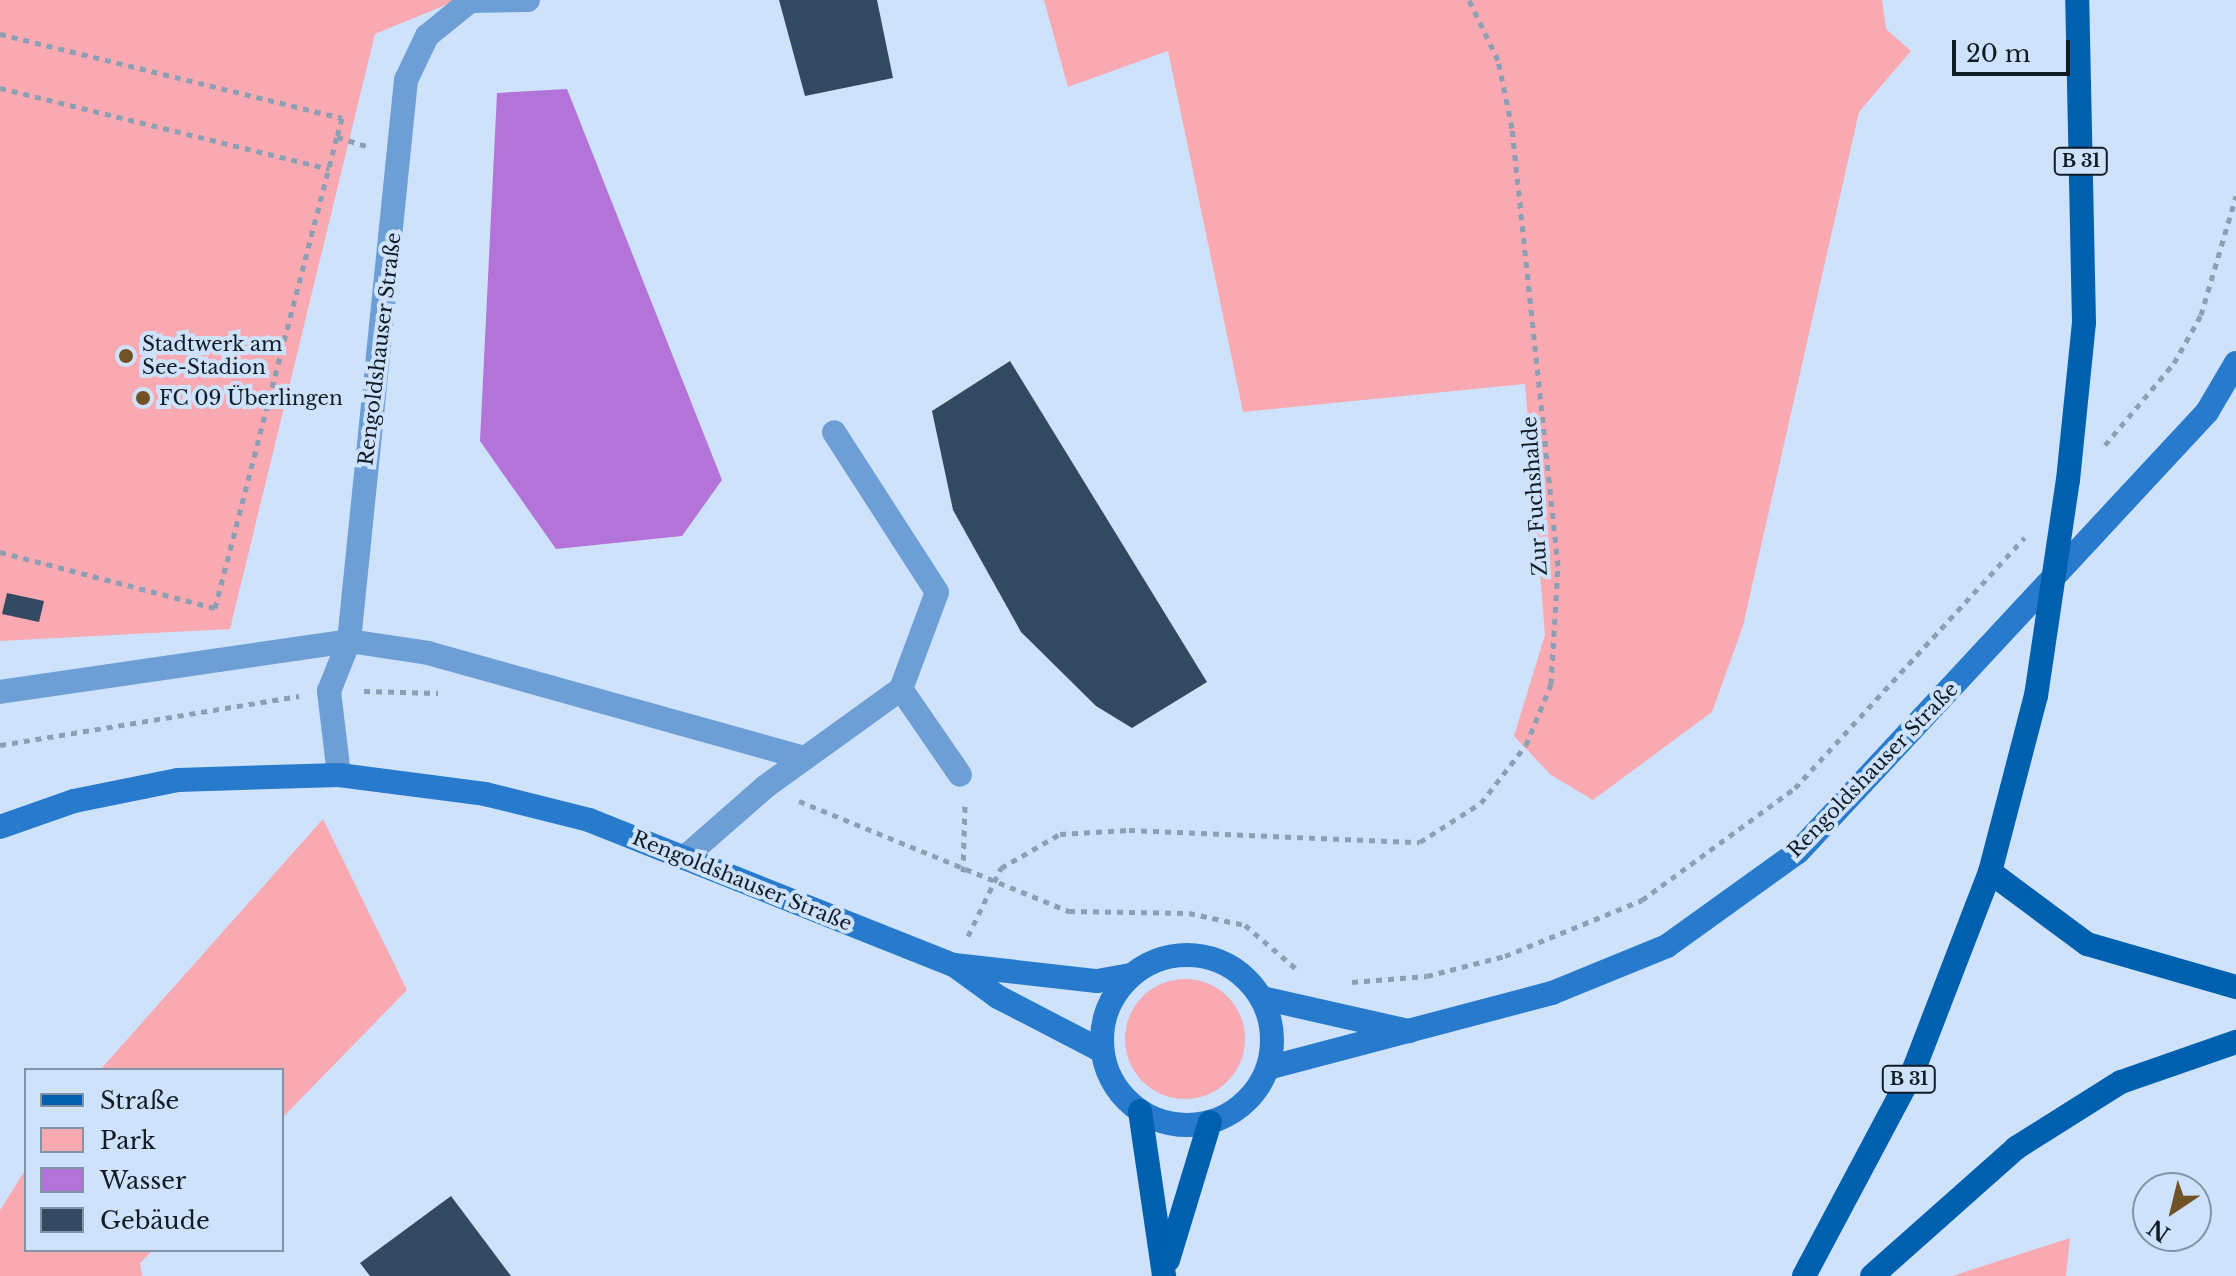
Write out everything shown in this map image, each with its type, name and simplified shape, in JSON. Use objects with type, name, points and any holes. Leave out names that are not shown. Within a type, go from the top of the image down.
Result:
[{"type":"main road","name":"B 31","points":[[1804,1276],[1914,1069],[1990,872],[2036,696],[2068,480],[2084,323],[2077,0]]},
{"type":"main road","points":[[1990,872],[2087,944],[2236,987]]},
{"type":"main road","points":[[1872,1276],[2016,1148],[2121,1082],[2236,1042]]},
{"type":"main road","points":[[1140,1111],[1164,1273]]},
{"type":"main road","points":[[1164,1273],[1210,1122]]},
{"type":"street","name":"Rengoldshauser Straße","points":[[1268,1068],[1415,1032],[1552,993],[1667,946],[1798,852],[2207,412],[2236,363]]},
{"type":"street","name":"Rengoldshauser Straße","points":[[2207,412],[2236,400]]},
{"type":"street","name":"Rengoldshauser Straße","points":[[0,827],[74,801],[178,780],[339,775],[485,794],[589,820],[954,965],[998,997],[1102,1051],[1114,1085],[1140,1111],[1174,1124],[1210,1122],[1246,1103],[1268,1068],[1273,1032],[1262,998],[1232,967],[1191,954],[1148,963],[1130,975],[1097,981],[954,965]]},
{"type":"street","points":[[1102,1051],[1108,1010],[1130,975]]},
{"type":"street","name":"Rengoldshauser Straße","points":[[1262,998],[1415,1032]]},
{"type":"lane","name":"Rengoldshauser Straße","points":[[339,775],[329,691],[349,641],[401,156],[406,80],[427,36],[470,1],[528,0]]},
{"type":"lane","points":[[684,858],[765,787],[901,689],[937,592],[834,432]]},
{"type":"lane","points":[[0,692],[349,641],[428,653],[805,758]]},
{"type":"lane","points":[[901,689],[960,775]]},
{"type":"path","name":"Zur Fuchshalde","points":[[954,965],[1001,868],[1060,834],[1129,830],[1420,842],[1481,803],[1526,745],[1551,684],[1558,566],[1512,128],[1498,60],[1469,0]]},
{"type":"path","points":[[0,34],[342,118],[215,608],[0,552]]},
{"type":"path","points":[[0,88],[329,169]]},
{"type":"path","points":[[337,137],[401,156]]},
{"type":"path","points":[[2102,449],[2174,363],[2201,315],[2236,196]]},
{"type":"path","points":[[1339,982],[1427,976],[1505,956],[1642,900],[1795,788],[2031,530]]},
{"type":"path","points":[[359,691],[456,696]]},
{"type":"path","points":[[0,745],[301,695]]},
{"type":"path","points":[[960,775],[968,820],[963,872]]},
{"type":"path","points":[[765,787],[991,884],[1069,911],[1189,913],[1245,925],[1315,979]]},
{"type":"green space","name":"FC 09 Überlingen","points":[[0,0],[458,0],[375,34],[230,629],[0,641]]},
{"type":"green space","points":[[1044,0],[1882,0],[1886,29],[1911,51],[1859,112],[1743,626],[1712,712],[1593,800],[1551,775],[1514,736],[1545,635],[1525,384],[1243,412],[1168,51],[1068,87]]},
{"type":"green space","points":[[323,819],[407,990],[284,1116],[284,1068],[102,1068]]},
{"type":"green space","points":[[1185,979],[1208,983],[1228,996],[1241,1016],[1245,1039],[1241,1062],[1228,1082],[1208,1095],[1185,1099],[1162,1095],[1142,1082],[1129,1062],[1125,1039],[1129,1016],[1142,996],[1162,983]]},
{"type":"green space","points":[[24,1172],[24,1252],[151,1252],[140,1263],[142,1276],[0,1276],[0,1210]]},
{"type":"green space","points":[[2070,1238],[2066,1276],[1952,1276]]},
{"type":"water","points":[[567,89],[722,480],[682,536],[556,549],[480,441],[497,93]]},
{"type":"building","points":[[779,0],[877,0],[893,78],[805,96]]},
{"type":"building","points":[[1010,361],[1207,682],[1132,728],[1096,706],[1021,632],[953,510],[932,411]]},
{"type":"building","points":[[7,593],[44,601],[39,622],[2,614]]},
{"type":"building","points":[[451,1196],[511,1276],[370,1276],[360,1263]]},
{"type":"place","name":"Stadtwerk am See-Stadion","points":[[126,356]]},
{"type":"place","name":"FC 09 Überlingen","points":[[143,398]]}]
